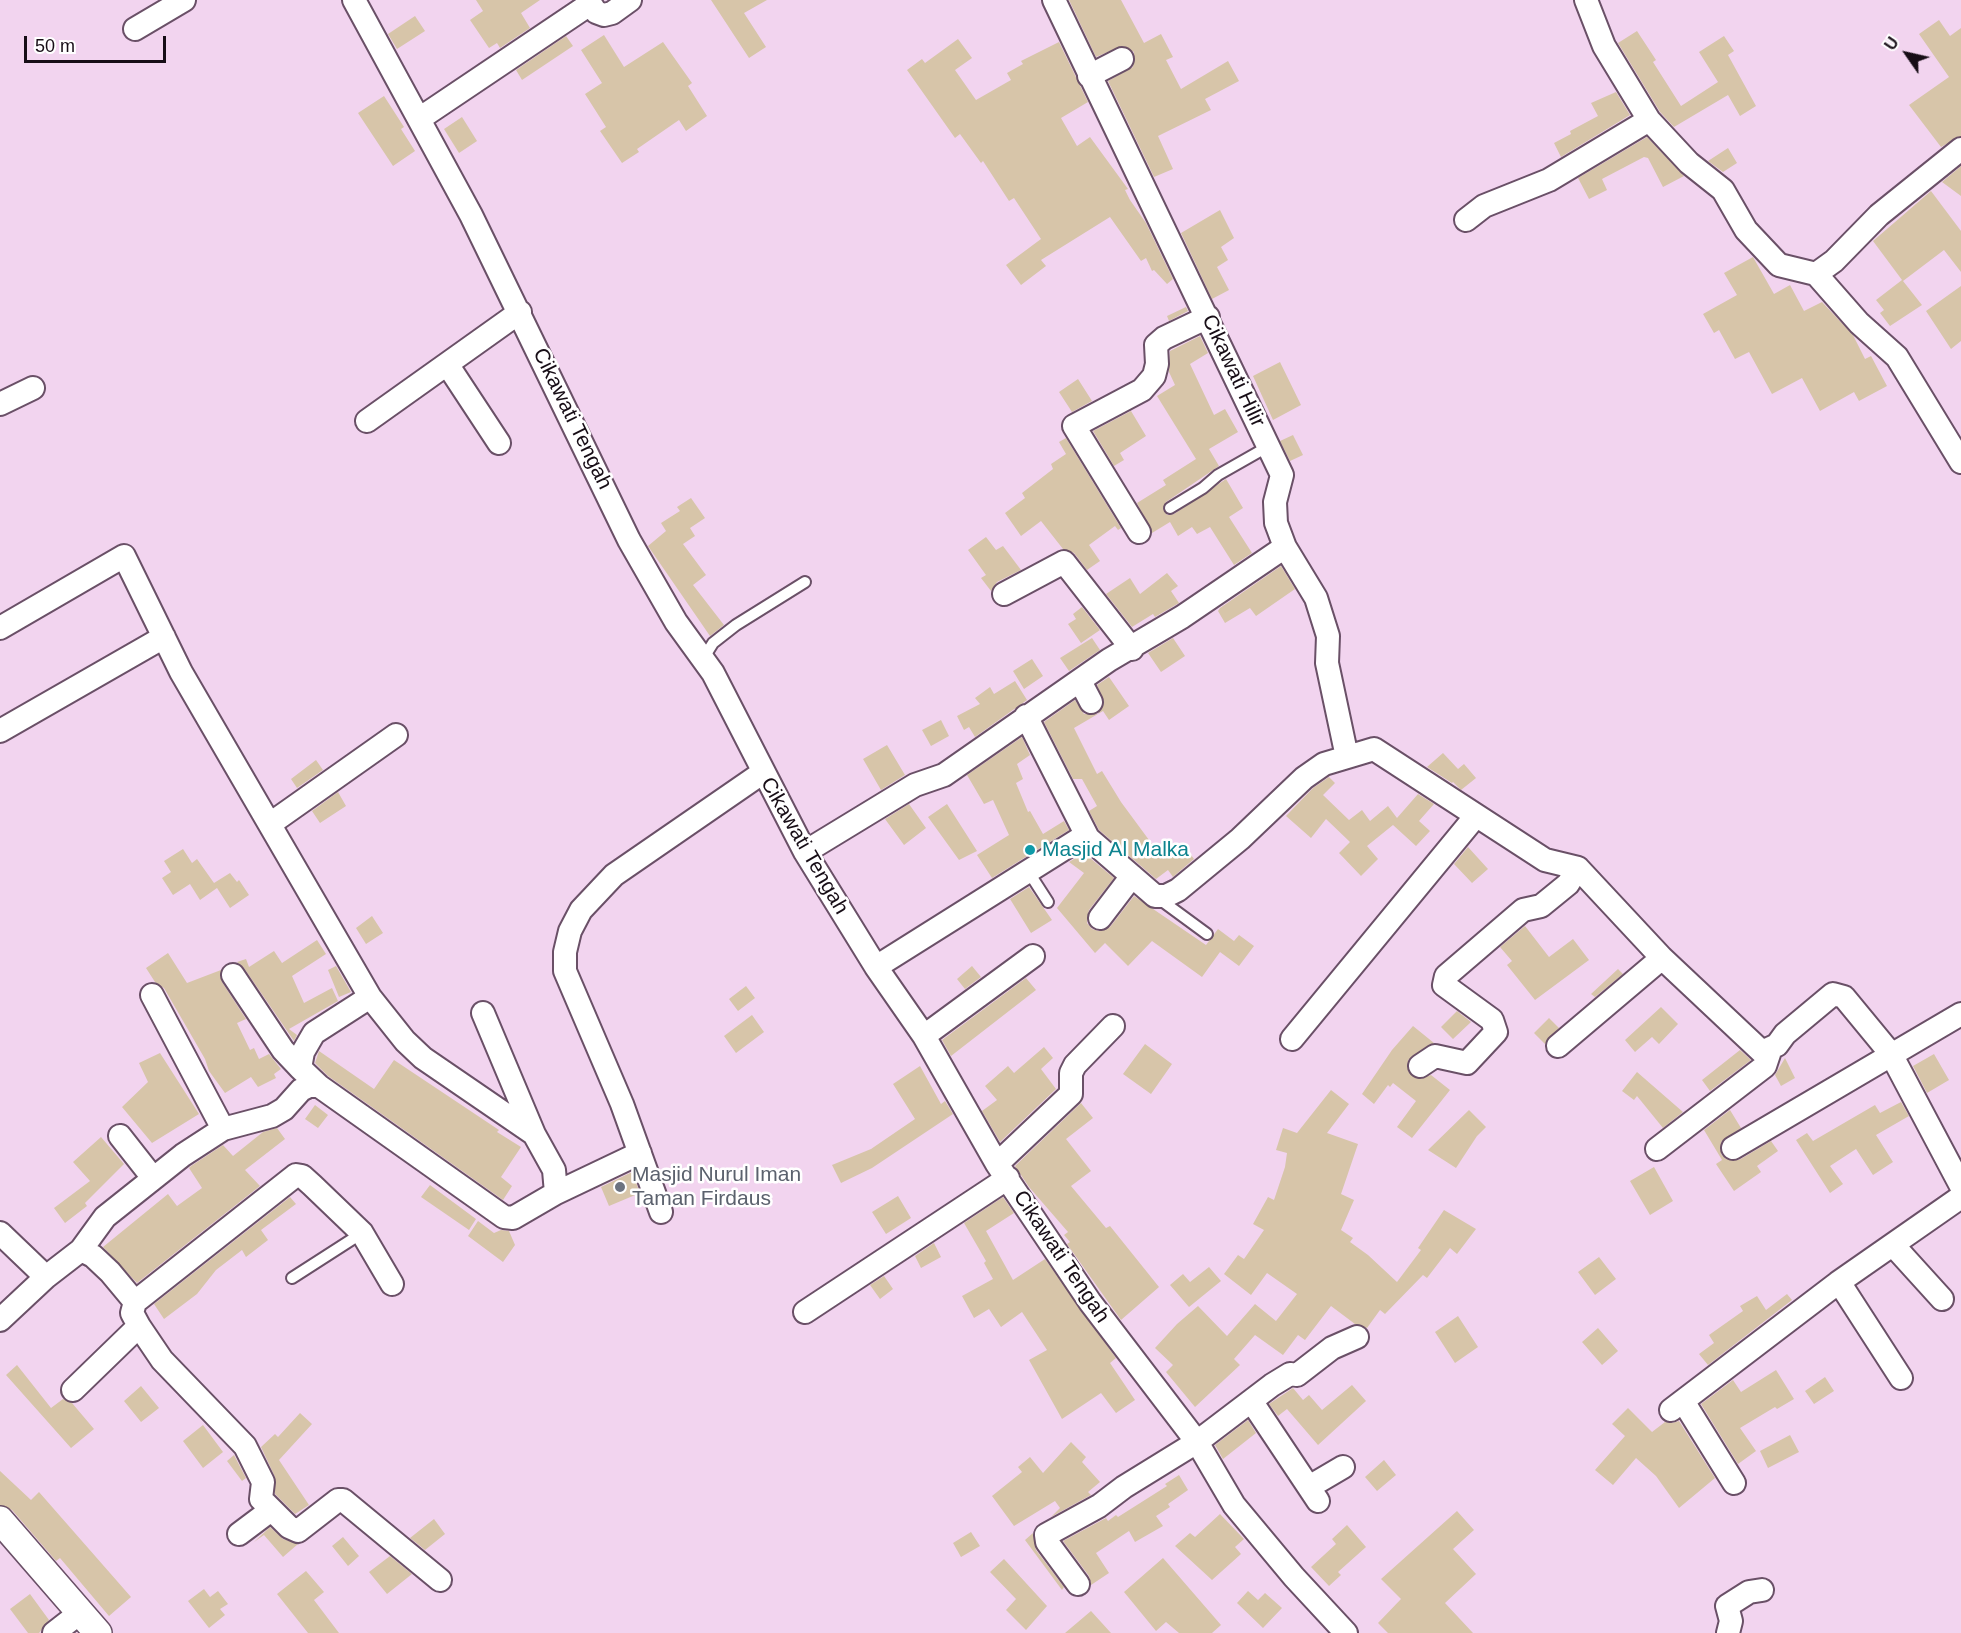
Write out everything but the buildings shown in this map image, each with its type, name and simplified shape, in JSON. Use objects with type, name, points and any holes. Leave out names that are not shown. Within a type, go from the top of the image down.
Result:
[{"type":"street","points":[[135,29],[184,0]]},
{"type":"street","name":"Cikawati Tengah","points":[[354,0],[520,312],[629,540],[676,622],[713,673],[762,773],[805,852],[876,967],[924,1036],[1003,1171],[1090,1302],[1197,1442],[1233,1505],[1300,1584],[1346,1633]]},
{"type":"street","points":[[419,119],[589,2],[596,12],[604,15],[612,13],[630,0]]},
{"type":"street","name":"Cikawati Hilir","points":[[1054,0],[1282,475],[1275,512],[1276,523],[1285,547],[1316,598],[1328,636],[1327,663],[1347,757]]},
{"type":"street","points":[[1586,0],[1604,46],[1649,120],[1689,163],[1723,190],[1746,230],[1779,265],[1816,274],[1858,323],[1896,357],[1961,462]]},
{"type":"street","points":[[1089,76],[1122,58]]},
{"type":"street","points":[[1466,220],[1484,206],[1549,180],[1649,120]]},
{"type":"street","points":[[1816,274],[1834,261],[1879,215],[1961,150]]},
{"type":"street","points":[[367,421],[520,312]]},
{"type":"street","points":[[1139,532],[1074,426],[1142,390],[1154,376],[1157,364],[1156,345],[1164,338],[1208,317]]},
{"type":"street","points":[[447,364],[499,442]]},
{"type":"street","points":[[0,404],[33,388]]},
{"type":"street","points":[[805,852],[915,785],[944,775],[1109,660],[1132,649],[1285,547]]},
{"type":"street","points":[[0,628],[124,556],[164,637],[370,997],[405,1041],[423,1058],[534,1134]]},
{"type":"street","points":[[1004,594],[1064,562],[1132,649]]},
{"type":"street","points":[[0,731],[164,637]]},
{"type":"street","points":[[1080,681],[1091,702]]},
{"type":"street","points":[[1026,716],[1088,838],[1155,896],[1166,896],[1178,890],[1324,764],[1374,749],[1475,817],[1545,860],[1578,868],[1662,958],[1762,1052],[1770,1050],[1785,1034],[1833,994],[1844,997],[1891,1054],[1961,1186]]},
{"type":"street","points":[[270,824],[396,735]]},
{"type":"street","points":[[661,1212],[622,1104],[565,971],[565,952],[570,931],[581,910],[614,875],[762,773]]},
{"type":"street","points":[[1292,1039],[1475,817]]},
{"type":"street","points":[[876,967],[1078,840],[1088,838]]},
{"type":"street","points":[[1420,1066],[1435,1056],[1467,1063],[1496,1032],[1492,1020],[1444,985],[1446,976],[1523,910],[1541,906],[1550,899],[1568,884],[1578,868]]},
{"type":"street","points":[[1100,918],[1132,876]]},
{"type":"street","points":[[924,1036],[1033,956]]},
{"type":"street","points":[[1558,1046],[1662,958]]},
{"type":"street","points":[[233,975],[283,1050],[320,1086],[504,1217],[513,1218],[556,1193],[640,1154]]},
{"type":"street","points":[[152,995],[223,1129]]},
{"type":"street","points":[[300,1068],[303,1052],[314,1033],[370,997]]},
{"type":"street","points":[[483,1013],[534,1134],[554,1170],[556,1193]]},
{"type":"street","points":[[1733,1148],[1961,1014]]},
{"type":"street","points":[[805,1312],[1003,1171],[1071,1094],[1071,1073],[1075,1065],[1113,1026]]},
{"type":"street","points":[[1657,1149],[1764,1066],[1770,1057],[1770,1050]]},
{"type":"street","points":[[0,1320],[46,1277],[81,1250],[105,1217],[153,1178],[223,1129],[272,1116],[284,1109],[301,1090],[309,1086],[320,1086]]},
{"type":"street","points":[[120,1136],[153,1178]]},
{"type":"street","points":[[392,1284],[362,1233],[303,1176],[296,1175],[135,1302],[132,1313],[162,1360],[245,1446],[263,1482],[261,1499],[289,1527],[298,1531],[338,1500],[343,1500],[440,1580]]},
{"type":"street","points":[[1734,1483],[1677,1405],[1839,1282],[1961,1197]]},
{"type":"street","points":[[0,1233],[46,1277]]},
{"type":"street","points":[[1893,1245],[1942,1299]]},
{"type":"street","points":[[81,1250],[93,1256],[110,1272],[135,1302]]},
{"type":"street","points":[[1839,1282],[1901,1378]]},
{"type":"street","points":[[74,1390],[139,1326]]},
{"type":"street","points":[[1078,1584],[1047,1542],[1046,1535],[1098,1506],[1124,1486],[1197,1442],[1290,1374],[1297,1375],[1332,1348],[1357,1337]]},
{"type":"street","points":[[1252,1402],[1313,1494],[1344,1467]]},
{"type":"street","points":[[239,1534],[271,1510]]},
{"type":"street","points":[[0,1520],[98,1633]]},
{"type":"street","points":[[1728,1633],[1731,1622],[1727,1606],[1749,1592],[1762,1590]]},
{"type":"street","points":[[54,1633],[81,1612]]},
{"type":"lane","points":[[1170,508],[1269,446]]},
{"type":"lane","points":[[702,659],[713,643],[805,582]]},
{"type":"lane","points":[[1028,871],[1048,902]]},
{"type":"lane","points":[[1155,896],[1207,934]]},
{"type":"lane","points":[[292,1278],[362,1233]]},
{"type":"place","name":"Masjid Al Malka","points":[[1030,850]]},
{"type":"place","name":"Masjid Nurul Iman Taman Firdaus","points":[[620,1187]]}]
